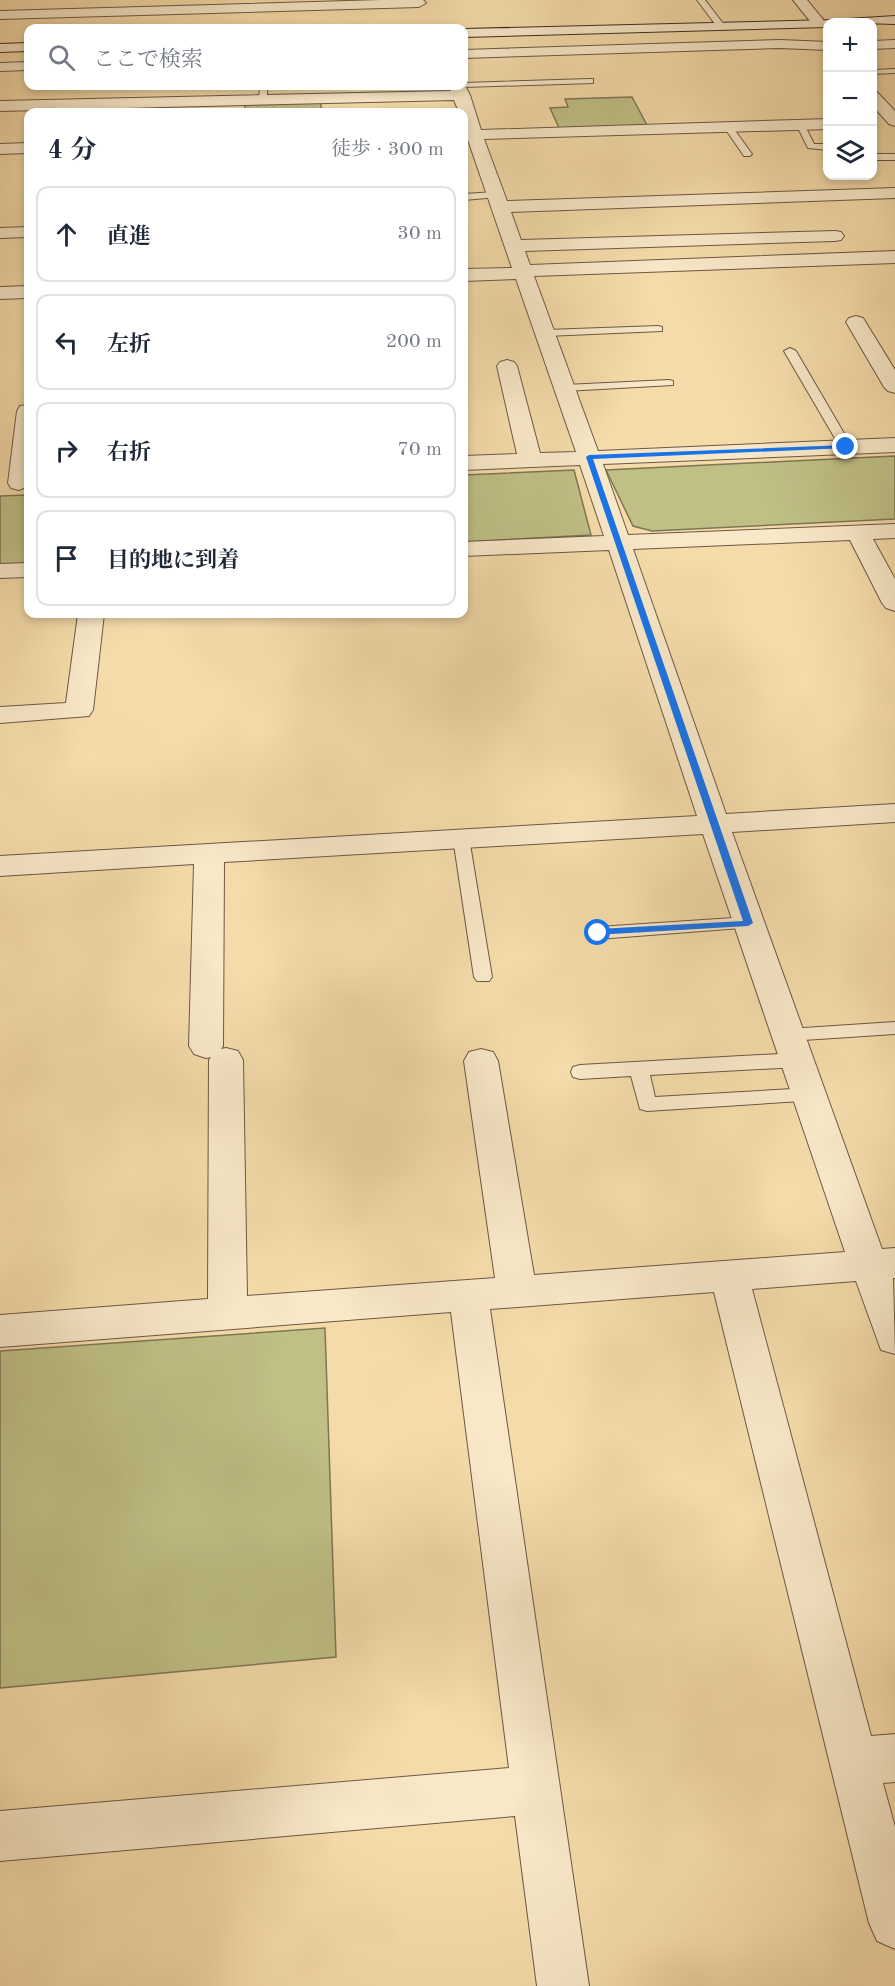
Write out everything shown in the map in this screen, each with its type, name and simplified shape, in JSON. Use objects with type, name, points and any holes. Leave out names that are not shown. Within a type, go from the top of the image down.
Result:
[{"type":"street","points":[[800,0],[823,23]]},
{"type":"street","points":[[0,15],[142,5],[419,2],[427,20]]},
{"type":"street","points":[[140,24],[142,5]]},
{"type":"street","points":[[877,21],[895,20]]},
{"type":"street","points":[[468,33],[823,23]]},
{"type":"street","points":[[468,54],[780,44],[823,46]]},
{"type":"street","points":[[877,45],[895,44]]},
{"type":"street","points":[[0,48],[24,47]]},
{"type":"street","points":[[0,67],[24,66]]},
{"type":"street","points":[[0,106],[263,92],[362,90]]},
{"type":"street","points":[[460,90],[464,108]]},
{"type":"street","points":[[877,100],[895,121]]},
{"type":"street","points":[[877,122],[895,121]]},
{"type":"street","points":[[823,124],[469,135],[497,201],[546,333],[713,822],[810,1095],[882,1263],[895,1338]]},
{"type":"street","points":[[0,149],[24,148]]},
{"type":"street","points":[[497,201],[895,193]]},
{"type":"street","points":[[0,233],[24,231]]},
{"type":"street","points":[[468,274],[520,263],[835,236]]},
{"type":"street","points":[[520,263],[895,257]]},
{"type":"street","points":[[0,293],[24,292]]},
{"type":"street","points":[[856,322],[895,387]]},
{"type":"street","points":[[507,366],[530,460]]},
{"type":"street","points":[[16,483],[24,435]]},
{"type":"street","points":[[468,463],[895,445]]},
{"type":"street","points":[[468,549],[895,531]]},
{"type":"street","points":[[858,533],[895,603]]},
{"type":"street","points":[[0,571],[24,570]]},
{"type":"street","points":[[0,715],[79,710],[90,618]]},
{"type":"street","points":[[0,866],[895,813]]},
{"type":"street","points":[[209,854],[228,1314]]},
{"type":"street","points":[[481,1061],[517,1292]]},
{"type":"street","points":[[0,1331],[882,1263]]},
{"type":"street","points":[[729,1275],[875,1760],[895,1923]]},
{"type":"street","points":[[468,1295],[563,1986]]},
{"type":"street","points":[[0,1836],[537,1790]]},
{"type":"lane","points":[[701,0],[722,26]]},
{"type":"lane","points":[[877,72],[895,71]]},
{"type":"lane","points":[[468,88],[590,81]]},
{"type":"lane","points":[[800,124],[812,146],[823,147]]},
{"type":"lane","points":[[728,127],[747,154]]},
{"type":"lane","points":[[877,157],[895,157]]},
{"type":"lane","points":[[468,197],[497,201]]},
{"type":"lane","points":[[546,333],[658,329]]},
{"type":"lane","points":[[790,351],[846,447]]},
{"type":"lane","points":[[565,388],[669,383]]},
{"type":"lane","points":[[461,838],[483,977]]},
{"type":"lane","points":[[598,933],[748,923]]},
{"type":"lane","points":[[580,1072],[639,1068],[793,1047],[895,1028]]},
{"type":"lane","points":[[639,1068],[647,1104],[810,1095]]},
{"type":"green space","points":[[632,97],[647,125],[559,128],[550,108],[568,107],[565,99]]},
{"type":"green space","points":[[321,100],[321,108],[245,108],[246,102]]},
{"type":"green space","points":[[895,456],[895,519],[652,531],[633,526],[606,470]]},
{"type":"green space","points":[[574,470],[591,535],[468,542],[468,475]]},
{"type":"green space","points":[[24,495],[24,564],[0,565],[0,496]]},
{"type":"green space","points":[[325,1328],[336,1657],[0,1688],[0,1351]]},
{"type":"route","points":[[598,933],[748,923],[616,542],[589,457],[846,447]]}]
